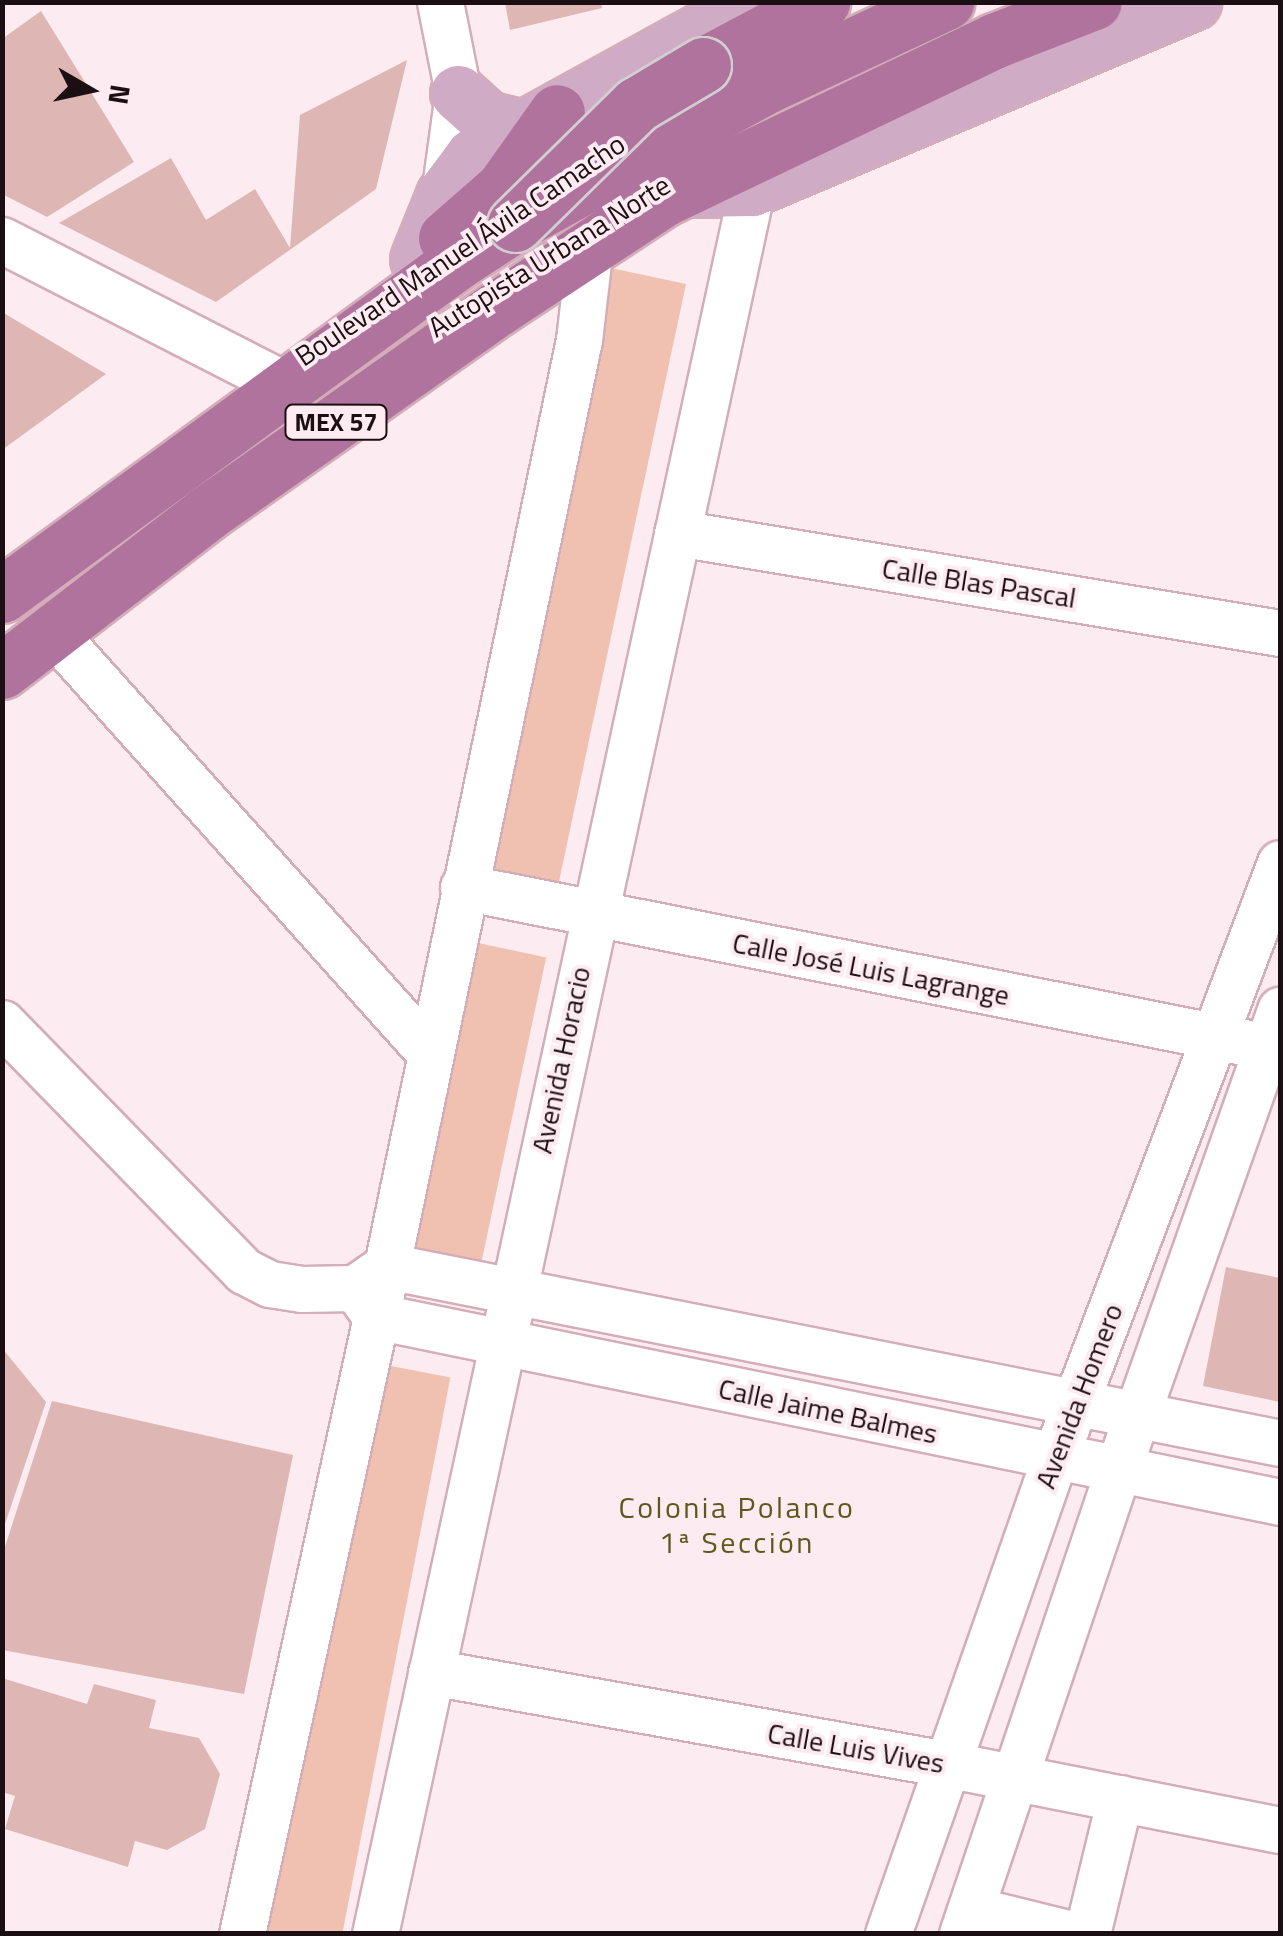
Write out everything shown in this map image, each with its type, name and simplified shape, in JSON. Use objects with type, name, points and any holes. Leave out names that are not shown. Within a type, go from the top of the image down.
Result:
[{"type":"highway","points":[[516,224],[636,105],[822,2]]},
{"type":"highway","name":"Boulevard Manuel Ávila Camacho","points":[[2,574],[403,274],[632,136],[895,2]]},
{"type":"highway","name":"Autopista Urbana Norte","points":[[2,595],[442,273],[516,224],[766,86],[946,2]]},
{"type":"highway","name":"Autopista Urbana Norte","points":[[27,636],[483,289],[788,115],[1034,2]]},
{"type":"highway","name":"MEX 57","points":[[2,671],[27,636],[590,246],[680,189],[994,41],[1094,2]]},
{"type":"highway","points":[[403,274],[503,188],[540,120]]},
{"type":"main road","points":[[680,189],[752,188],[1193,2]]},
{"type":"main road","name":"Boulevard Manuel Ávila Camacho","points":[[403,274],[444,195],[474,156],[725,9]]},
{"type":"main road","points":[[458,93],[487,119],[540,120]]},
{"type":"street","points":[[440,2],[458,93],[444,195]]},
{"type":"street","name":"Avenida Horacio","points":[[376,1934],[752,188]]},
{"type":"street","points":[[2,240],[270,377]]},
{"type":"street","points":[[242,1934],[372,1290],[430,1053],[579,340],[590,246]]},
{"type":"street","name":"Calle Blas Pascal","points":[[677,533],[1280,633]]},
{"type":"street","points":[[27,636],[430,1053]]},
{"type":"street","name":"Avenida Homero","points":[[888,1934],[1055,1458],[1280,863]]},
{"type":"street","name":"Calle José Luis Lagrange","points":[[463,887],[1216,1038],[1277,1035]]},
{"type":"street","points":[[2,1023],[244,1271],[270,1284],[302,1289],[372,1290]]},
{"type":"street","points":[[1072,1934],[967,1921],[1118,1467],[1277,1035]]},
{"type":"street","name":"Calle Jaime Balmes","points":[[372,1290],[512,1292],[1280,1444]]},
{"type":"street","name":"Calle Jaime Balmes","points":[[372,1290],[501,1344],[1280,1502]]},
{"type":"street","name":"Calle Luis Vives","points":[[430,1672],[1016,1777],[1280,1830]]},
{"type":"street","points":[[1087,1934],[1120,1798]]},
{"type":"shaded area","points":[[585,263],[686,284],[557,892],[456,871]]},
{"type":"shaded area","points":[[464,940],[546,957],[478,1278],[396,1261]]},
{"type":"shaded area","points":[[365,1361],[450,1378],[342,1934],[254,1934]]},
{"type":"building","points":[[505,2],[601,2],[602,8],[510,30]]},
{"type":"building","points":[[41,11],[134,162],[47,217],[2,194],[2,39]]},
{"type":"building","points":[[407,60],[376,189],[216,302],[59,223],[171,158],[206,220],[255,189],[290,248],[300,115]]},
{"type":"building","points":[[2,312],[106,374],[2,450]]},
{"type":"building","points":[[1226,1267],[1280,1278],[1280,1402],[1203,1386]]},
{"type":"building","points":[[2,1348],[46,1402],[3,1530],[2,1530]]},
{"type":"building","points":[[52,1401],[293,1455],[244,1694],[2,1650],[2,1556]]},
{"type":"building","points":[[2,1678],[87,1704],[94,1684],[156,1700],[149,1728],[199,1738],[220,1774],[205,1829],[167,1850],[135,1841],[128,1867],[5,1829],[15,1796],[2,1792]]},
{"type":"district","name":"Colonia Polanco 1ª Sección","points":[[737,1524]]}]
